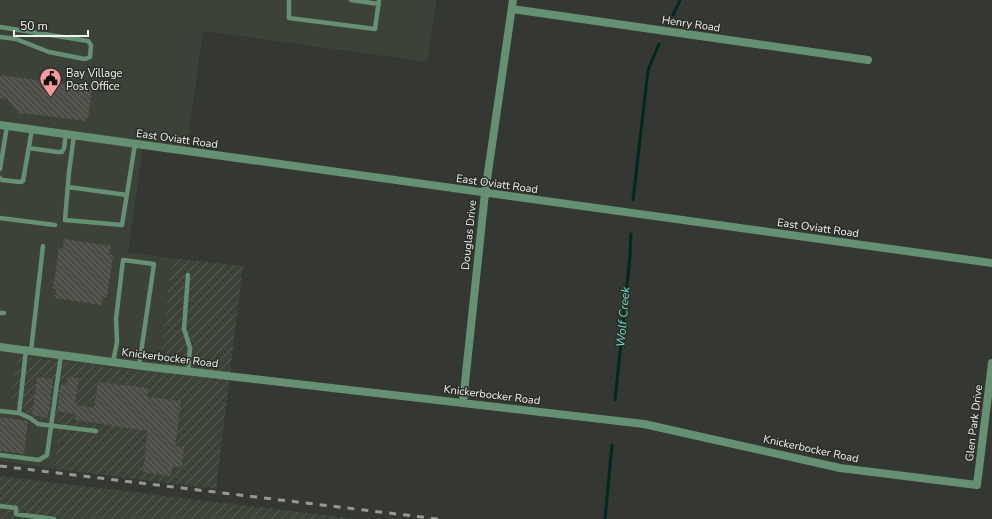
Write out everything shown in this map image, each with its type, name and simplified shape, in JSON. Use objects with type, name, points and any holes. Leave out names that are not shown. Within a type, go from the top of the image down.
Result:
[{"type":"street","name":"Douglas Drive","points":[[463,402],[485,193],[513,0]]},
{"type":"street","name":"Henry Road","points":[[512,10],[868,60]]},
{"type":"street","name":"East Oviatt Road","points":[[3,125],[992,263]]},
{"type":"street","name":"Knickerbocker Road","points":[[0,347],[139,366],[463,402],[644,424],[840,468],[977,485]]},
{"type":"street","name":"Glen Park Drive","points":[[977,485],[992,363]]},
{"type":"lane","points":[[289,0],[289,18],[375,28],[379,2],[351,0]]},
{"type":"lane","points":[[0,27],[88,41],[91,45],[90,57],[85,59],[49,52],[16,39],[0,37]]},
{"type":"lane","points":[[0,169],[3,125]]},
{"type":"lane","points":[[0,178],[24,181],[32,129]]},
{"type":"lane","points":[[29,148],[62,152],[70,135]]},
{"type":"lane","points":[[70,135],[65,220],[122,225],[128,195],[134,144]]},
{"type":"lane","points":[[68,187],[128,195]]},
{"type":"lane","points":[[0,218],[54,225]]},
{"type":"lane","points":[[19,413],[44,246]]},
{"type":"lane","points":[[113,362],[117,342],[116,319],[123,260],[154,264],[139,366]]},
{"type":"lane","points":[[188,275],[184,329],[190,348],[188,371]]},
{"type":"lane","points":[[0,455],[38,460],[47,455],[49,450],[61,355]]},
{"type":"lane","points":[[0,411],[19,413],[38,424],[96,431]]},
{"type":"lane","points":[[0,506],[16,508],[16,517],[54,519]]},
{"type":"shaded area","points":[[0,0],[437,0],[427,62],[203,31],[187,148],[144,141],[128,252],[172,258],[158,373],[17,356],[35,419],[59,423],[54,469],[0,461]]},
{"type":"shaded area","points":[[172,258],[243,266],[216,489],[54,469],[59,423],[35,419],[11,401],[17,356],[158,373]]},
{"type":"shaded area","points":[[0,476],[357,519],[0,519]]},
{"type":"building","name":"Bay Village Post Office","points":[[0,75],[92,88],[88,118],[86,117],[85,121],[24,113],[20,115],[7,99],[0,98]]},
{"type":"building","points":[[64,239],[111,246],[109,255],[113,255],[107,297],[103,297],[102,305],[55,298],[56,289],[53,289],[59,248],[63,249]]},
{"type":"building","points":[[37,377],[53,379],[48,418],[32,415]]},
{"type":"building","points":[[68,377],[79,378],[75,405],[94,408],[98,382],[148,388],[147,397],[181,401],[175,446],[184,447],[182,467],[172,466],[171,476],[143,472],[148,431],[75,420],[76,414],[57,411],[61,384],[67,385]]},
{"type":"building","points":[[0,417],[28,421],[24,454],[0,451]]},
{"type":"waterway","name":"Wolf Creek","points":[[673,15],[680,0]]},
{"type":"waterway","name":"Wolf Creek","points":[[633,200],[648,70],[659,44]]},
{"type":"waterway","name":"Wolf Creek","points":[[615,400],[631,234]]},
{"type":"waterway","name":"Wolf Creek","points":[[605,519],[612,445]]},
{"type":"railway","points":[[0,466],[438,519]]},
{"type":"place","name":"Bay Village Post Office","points":[[50,98]]}]
